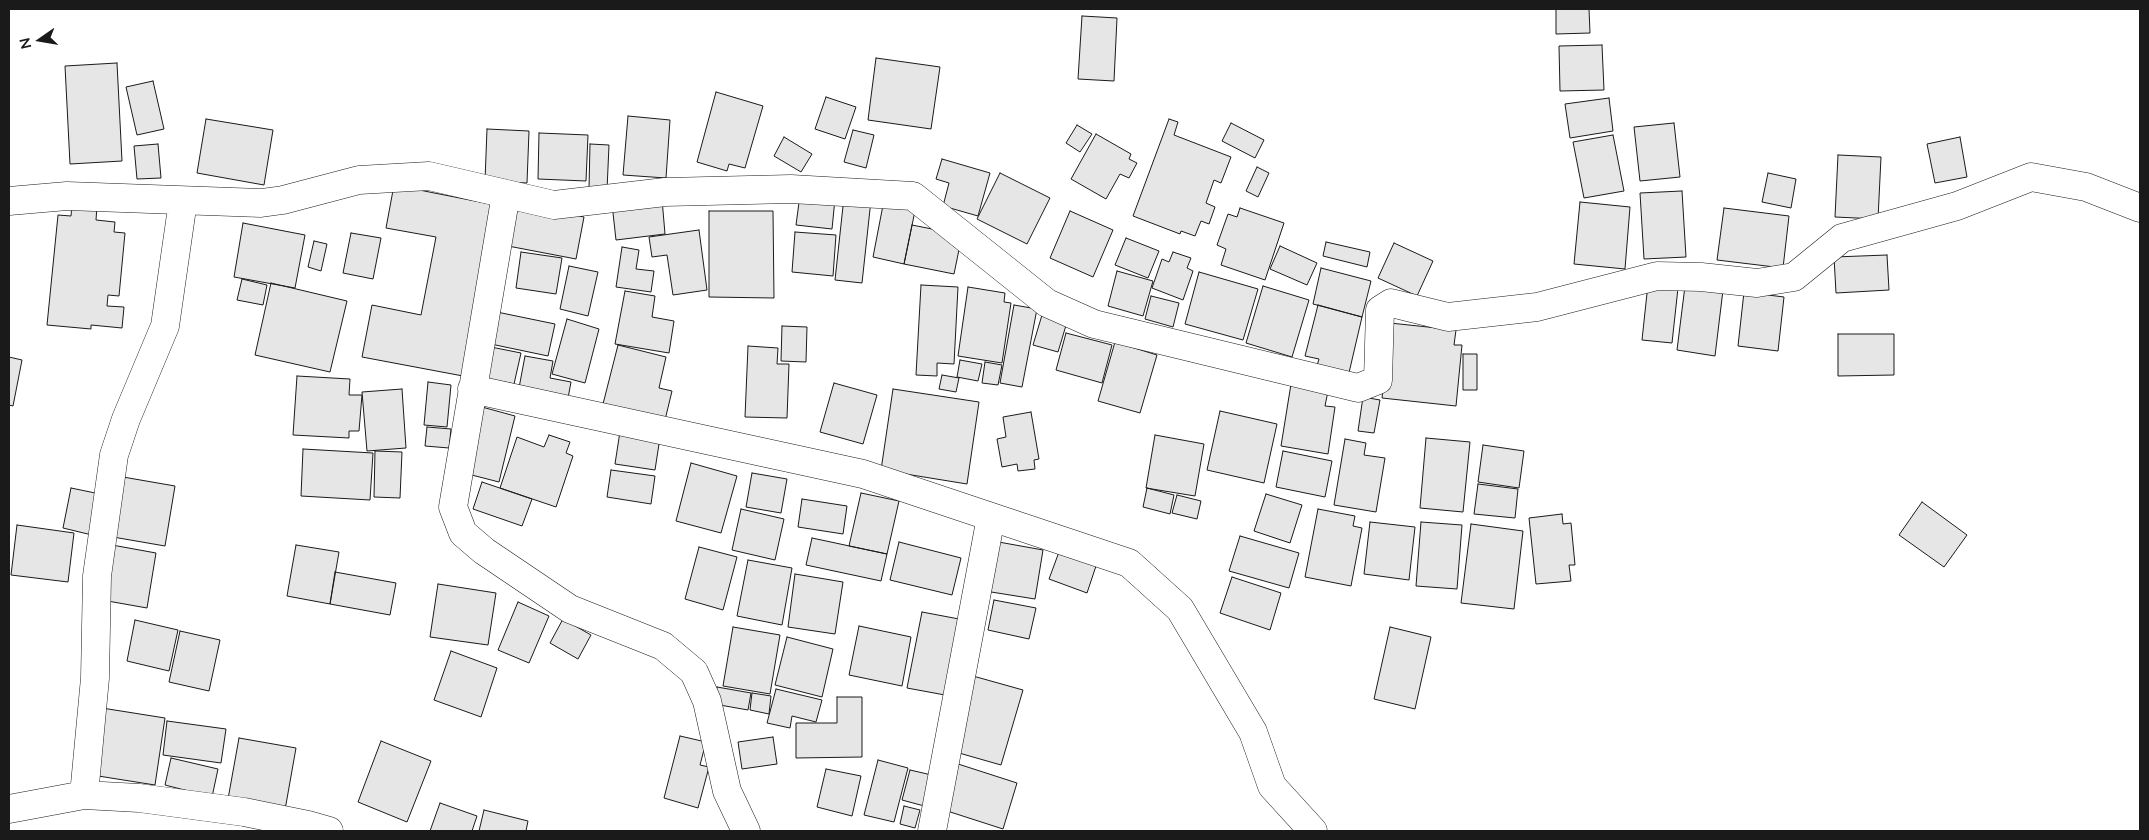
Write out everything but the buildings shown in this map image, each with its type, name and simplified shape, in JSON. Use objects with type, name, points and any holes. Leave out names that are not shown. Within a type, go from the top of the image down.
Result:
[{"type":"street","points":[[9,201],[67,196],[261,203],[283,200],[359,180],[429,176],[554,205],[675,191],[791,189],[913,196],[1047,303],[1094,324],[1358,388],[1378,380],[1380,310],[1391,303],[1448,317],[1537,307],[1657,276],[1701,277],[1757,282],[1794,277],[1842,238],[1957,206],[2031,177],[2086,187],[2140,208]]},
{"type":"street","points":[[506,194],[453,506],[463,532],[484,551],[570,609],[663,646],[694,672],[707,701],[727,791],[746,831]]},
{"type":"street","points":[[84,795],[96,678],[97,576],[114,455],[126,419],[165,326],[183,201]]},
{"type":"street","points":[[472,390],[863,474],[1129,564],[1180,609],[1253,732],[1272,786],[1313,831]]},
{"type":"street","points":[[932,831],[991,516]]},
{"type":"street","points":[[9,809],[84,795],[139,798],[244,812],[329,831]]}]
